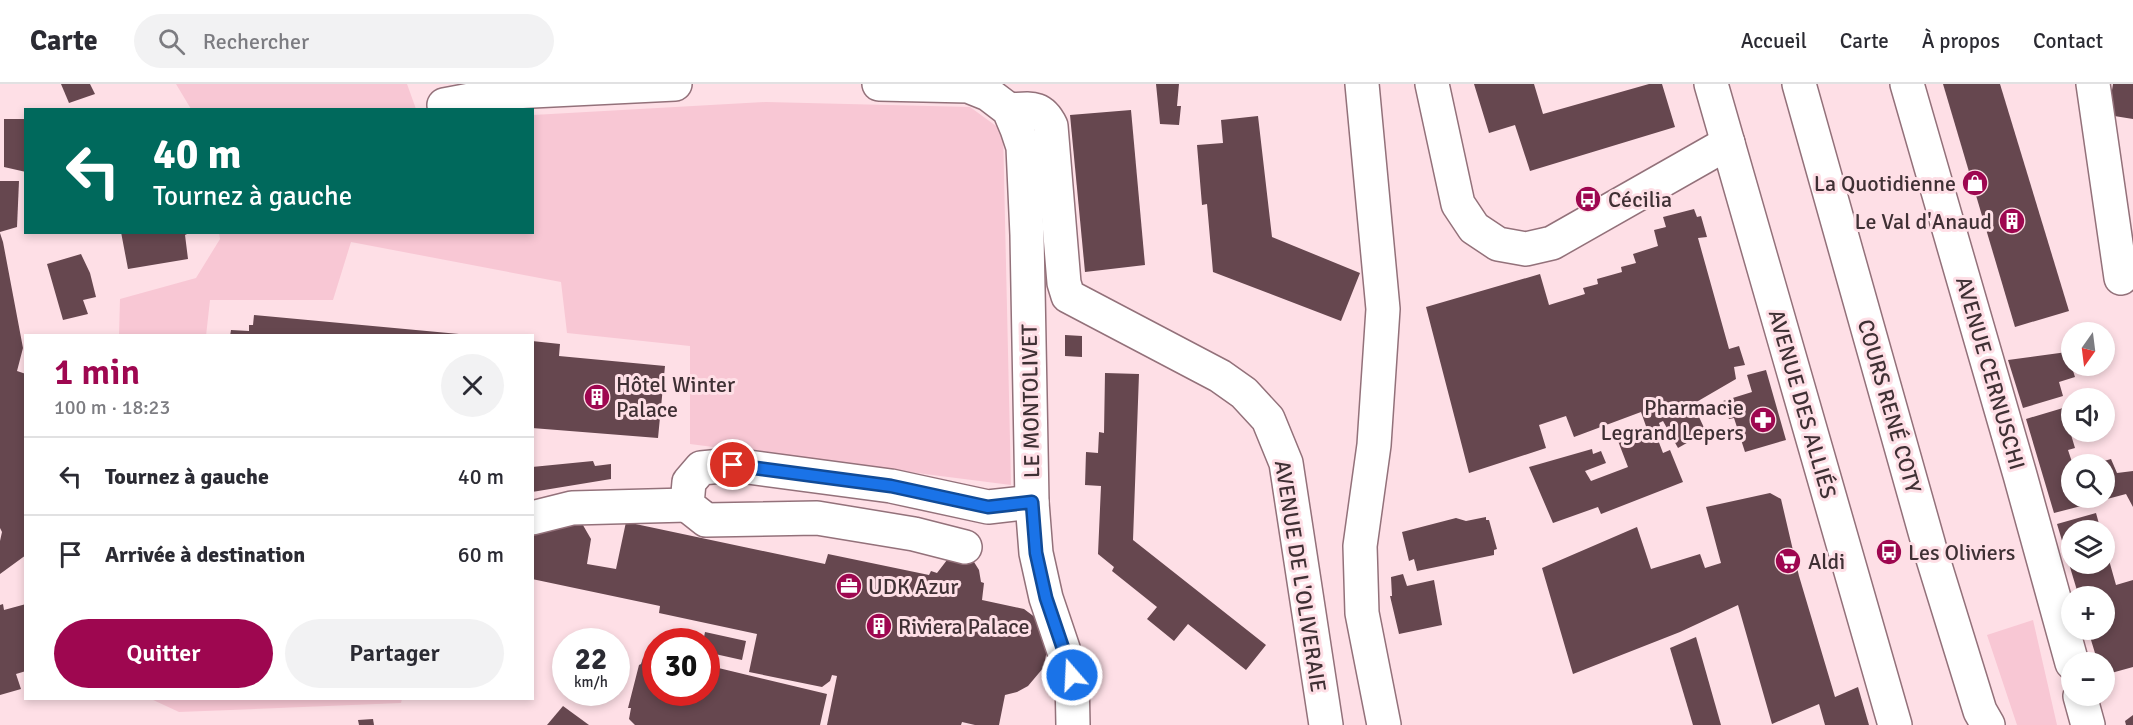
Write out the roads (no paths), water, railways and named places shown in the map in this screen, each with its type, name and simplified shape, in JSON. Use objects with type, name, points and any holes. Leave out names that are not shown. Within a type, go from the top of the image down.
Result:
[{"type":"street","points":[[444,105],[512,92],[675,84]]},
{"type":"street","points":[[879,84],[968,86],[988,94],[1009,110]]},
{"type":"street","points":[[1362,84],[1383,309],[1374,445],[1360,546],[1362,613],[1384,725]]},
{"type":"street","points":[[1432,84],[1458,204],[1474,228],[1498,244],[1526,249],[1552,243],[1728,143]]},
{"type":"street","name":"AVENUE DES ALLIÉS","points":[[1711,84],[1895,725]]},
{"type":"street","name":"COURS RENÉ COTY","points":[[1799,84],[1929,546],[1980,711],[1989,725]]},
{"type":"street","name":"AVENUE CERNUSCHI","points":[[1907,84],[2069,652]]},
{"type":"street","points":[[2092,84],[2121,278]]},
{"type":"street","name":"AVENUE DE L'OLIVERAIE","points":[[1009,110],[1034,109],[1045,115],[1051,126],[1064,283],[1068,296],[1220,376],[1244,393],[1268,419],[1286,463],[1326,725]]},
{"type":"street","name":"LE MONTOLIVET","points":[[1009,110],[1023,147],[1028,235],[1032,502],[1036,553],[1046,598],[1072,675],[1073,725]]},
{"type":"street","points":[[687,505],[689,482],[701,468],[733,465],[891,486],[988,507],[1032,502]]},
{"type":"street","points":[[534,518],[572,508],[687,505],[706,520],[817,518],[914,534],[965,547]]},
{"type":"street","points":[[2083,706],[2088,725]]},
{"type":"place","name":"La Quotidienne","points":[[1975,183]]},
{"type":"place","name":"Cécilia","points":[[1588,199]]},
{"type":"place","name":"Le Val d'Anaud","points":[[2012,221]]},
{"type":"place","name":"Hôtel Winter Palace","points":[[597,397]]},
{"type":"place","name":"Pharmacie Legrand Lepers","points":[[1763,420]]},
{"type":"place","name":"Les Oliviers","points":[[1889,552]]},
{"type":"place","name":"Aldi","points":[[1788,561]]},
{"type":"place","name":"UDK Azur","points":[[849,586]]},
{"type":"place","name":"Riviera Palace","points":[[879,626]]}]
